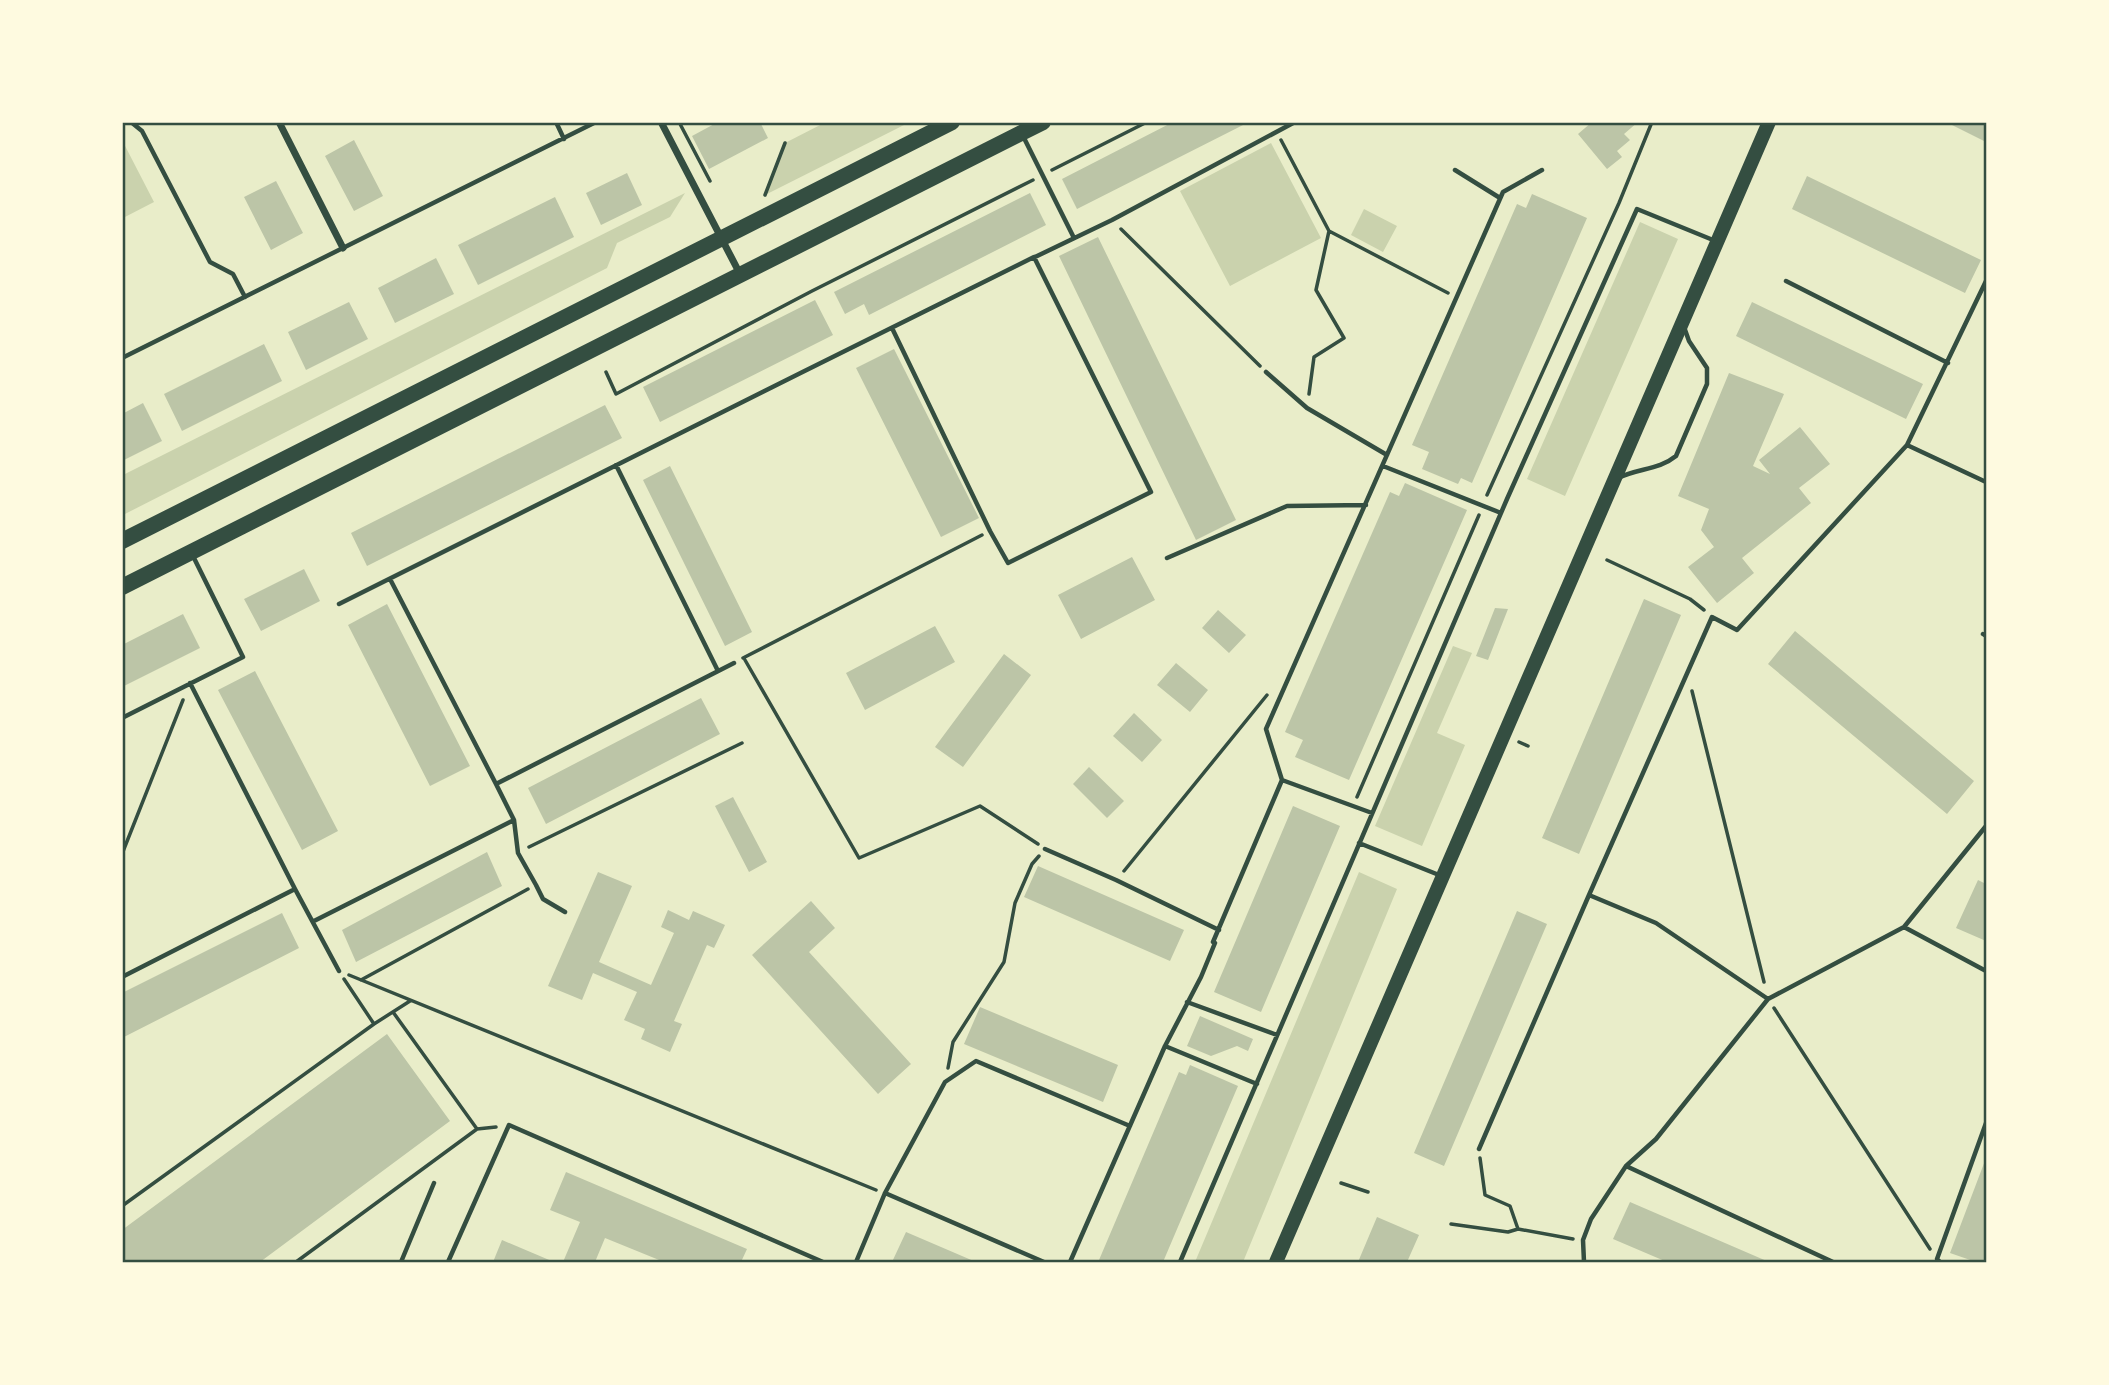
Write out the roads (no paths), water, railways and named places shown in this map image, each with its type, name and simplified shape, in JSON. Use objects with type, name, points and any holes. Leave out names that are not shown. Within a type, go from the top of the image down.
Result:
[{"type":"main road","points":[[122,541],[952,122]]},
{"type":"main road","points":[[122,587],[1043,122]]},
{"type":"main road","points":[[1276,1262],[1769,122]]},
{"type":"street","points":[[279,122],[343,248]]},
{"type":"street","points":[[661,122],[741,274]]},
{"type":"lane","points":[[131,122],[142,131],[210,262],[233,274],[245,297]]},
{"type":"lane","points":[[556,122],[564,139]]},
{"type":"lane","points":[[122,358],[596,122]]},
{"type":"lane","points":[[339,604],[1112,220],[1295,122]]},
{"type":"lane","points":[[1021,133],[1074,238]]},
{"type":"lane","points":[[1455,170],[1500,198]]},
{"type":"lane","points":[[1070,1262],[1165,1046],[1201,976],[1282,780],[1266,729],[1500,198],[1503,192],[1542,170]]},
{"type":"lane","points":[[1180,1262],[1502,513],[1637,209],[1718,242]]},
{"type":"lane","points":[[892,328],[1008,563],[1151,492],[1034,257]]},
{"type":"lane","points":[[1786,281],[1948,363]]},
{"type":"lane","points":[[1479,1149],[1712,617],[1737,630],[1907,445],[1986,281]]},
{"type":"lane","points":[[1615,480],[1637,470],[1668,463],[1676,456],[1707,384],[1707,368],[1689,341],[1683,323]]},
{"type":"lane","points":[[1266,372],[1307,408],[1387,455]]},
{"type":"lane","points":[[1907,445],[1986,482]]},
{"type":"lane","points":[[616,465],[718,671]]},
{"type":"lane","points":[[1383,466],[1502,513]]},
{"type":"lane","points":[[1167,558],[1287,506],[1366,505]]},
{"type":"lane","points":[[122,718],[243,657],[192,554]]},
{"type":"lane","points":[[390,579],[514,821],[518,853],[543,899],[565,912]]},
{"type":"lane","points":[[496,784],[734,663]]},
{"type":"lane","points":[[190,684],[340,971]]},
{"type":"lane","points":[[1282,780],[1372,813]]},
{"type":"lane","points":[[314,921],[514,821]]},
{"type":"lane","points":[[1584,1262],[1583,1240],[1591,1219],[1626,1166],[1656,1139],[1768,999],[1904,926],[1986,827]]},
{"type":"lane","points":[[1359,843],[1443,877]]},
{"type":"lane","points":[[1045,849],[1219,930]]},
{"type":"lane","points":[[122,977],[295,889]]},
{"type":"lane","points":[[1589,895],[1656,923],[1768,999]]},
{"type":"lane","points":[[1904,926],[1986,971]]},
{"type":"lane","points":[[1186,1002],[1277,1035]]},
{"type":"lane","points":[[1165,1046],[1257,1084]]},
{"type":"lane","points":[[856,1262],[885,1193],[945,1082],[976,1061],[1130,1126]]},
{"type":"lane","points":[[1940,1262],[1937,1259],[1986,1123]]},
{"type":"lane","points":[[448,1262],[509,1125],[823,1262]]},
{"type":"lane","points":[[1626,1166],[1833,1262]]},
{"type":"lane","points":[[401,1262],[434,1183]]},
{"type":"lane","points":[[885,1193],[1044,1262]]}]
